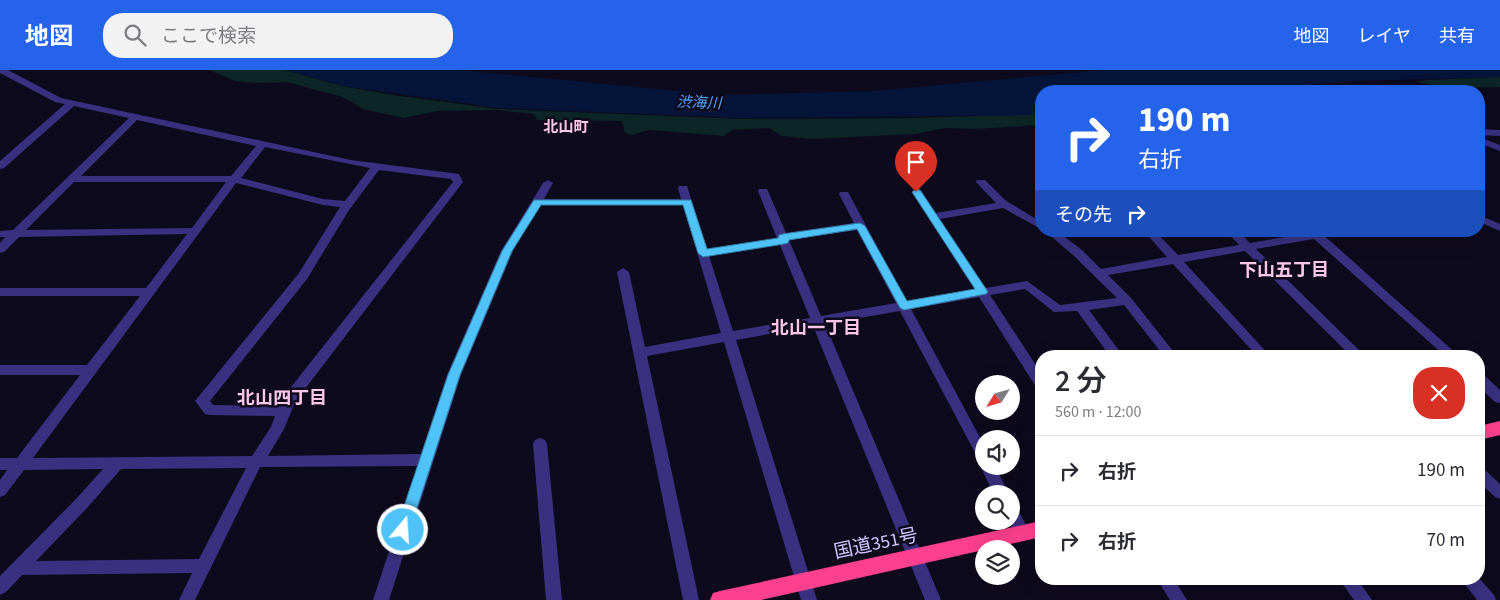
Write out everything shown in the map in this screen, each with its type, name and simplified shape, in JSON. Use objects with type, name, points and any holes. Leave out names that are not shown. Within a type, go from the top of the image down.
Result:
[{"type":"highway","points":[[1485,432],[1500,428]]},
{"type":"highway","name":"国道351号","points":[[720,600],[1035,531]]},
{"type":"street","points":[[3,75],[58,100],[351,163],[455,176],[458,182],[289,400],[277,429],[256,462],[187,600]]},
{"type":"street","points":[[0,166],[72,103]]},
{"type":"street","points":[[0,249],[135,117]]},
{"type":"street","points":[[1485,132],[1500,133]]},
{"type":"street","points":[[1485,142],[1500,148]]},
{"type":"street","points":[[0,491],[234,179],[262,145]]},
{"type":"street","points":[[284,411],[210,410],[202,401],[303,276],[348,204],[376,166]]},
{"type":"street","points":[[71,179],[234,179],[323,202],[348,204]]},
{"type":"street","points":[[981,182],[988,192],[1004,205],[1035,223]]},
{"type":"street","points":[[381,600],[454,375],[507,251],[548,183]]},
{"type":"street","points":[[683,188],[809,600]]},
{"type":"street","points":[[762,191],[784,239],[816,322],[933,600]]},
{"type":"street","points":[[916,192],[1035,374]]},
{"type":"street","points":[[844,194],[975,442]]},
{"type":"street","points":[[538,202],[687,202]]},
{"type":"street","points":[[933,217],[1004,205]]},
{"type":"street","points":[[1485,221],[1500,228]]},
{"type":"street","points":[[703,253],[860,226]]},
{"type":"street","points":[[0,234],[196,231]]},
{"type":"street","points":[[1057,237],[1127,301],[1166,350]]},
{"type":"street","points":[[1154,237],[1258,350]]},
{"type":"street","points":[[1237,237],[1353,350]]},
{"type":"street","points":[[1098,273],[1248,248],[1296,237]]},
{"type":"street","points":[[1319,237],[1446,350]]},
{"type":"street","points":[[623,272],[691,600]]},
{"type":"street","points":[[640,352],[1027,285],[1058,309],[1127,301]]},
{"type":"street","points":[[0,292],[150,292]]},
{"type":"street","points":[[1080,307],[1112,350]]},
{"type":"street","points":[[0,370],[92,370]]},
{"type":"street","points":[[1485,384],[1500,398]]},
{"type":"street","points":[[540,444],[554,600]]},
{"type":"street","points":[[0,464],[425,460]]},
{"type":"street","points":[[0,587],[82,503],[118,462]]},
{"type":"street","points":[[1485,479],[1500,494]]},
{"type":"street","points":[[1020,528],[1023,534]]},
{"type":"street","points":[[19,568],[204,566]]},
{"type":"street","points":[[1169,585],[1178,600]]},
{"type":"street","points":[[1352,585],[1364,600]]},
{"type":"street","points":[[1474,585],[1488,600]]},
{"type":"green space","points":[[209,70],[285,70],[342,86],[498,109],[742,119],[916,118],[1035,114],[1035,125],[975,129],[946,128],[914,134],[812,139],[782,136],[769,128],[732,130],[724,136],[649,130],[632,135],[625,133],[622,121],[537,120],[534,114],[497,110],[437,111],[403,118],[363,109],[343,97],[286,82],[257,83],[235,81]]},
{"type":"green space","points":[[1500,77],[1500,87],[1485,87],[1485,85],[1436,85],[1417,82]]},
{"type":"water","name":"渋海川","points":[[286,70],[458,70],[721,95],[874,91],[1104,70],[1500,70],[1500,77],[1354,81],[1303,85],[1035,85],[1035,115],[1030,115],[742,118],[499,108],[343,86]]},
{"type":"district","name":"北山町","points":[[566,127]]},
{"type":"district","name":"下山五丁目","points":[[1284,270]]},
{"type":"district","name":"北山一丁目","points":[[816,328]]},
{"type":"district","name":"北山四丁目","points":[[282,398]]},
{"type":"route","points":[[403,530],[454,375],[507,251],[538,202],[687,202],[703,253],[784,241],[783,237],[860,226],[904,306],[982,292],[916,192]]}]
